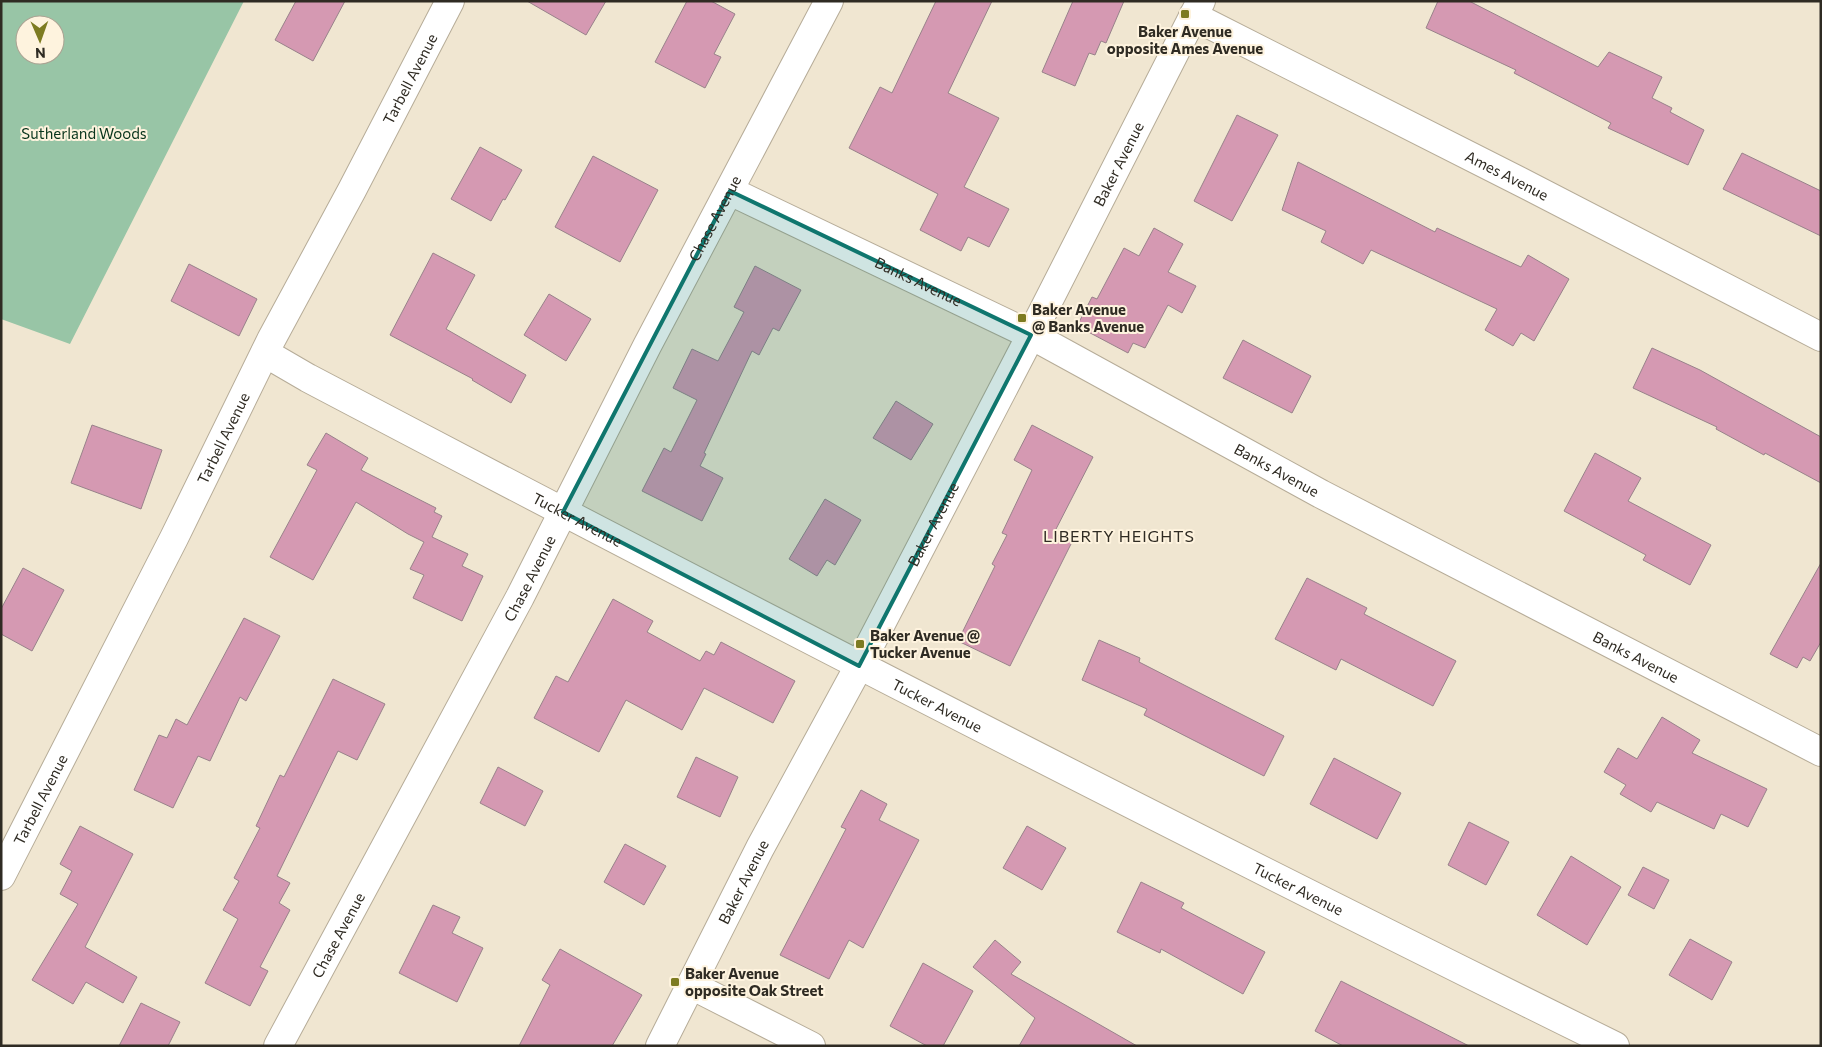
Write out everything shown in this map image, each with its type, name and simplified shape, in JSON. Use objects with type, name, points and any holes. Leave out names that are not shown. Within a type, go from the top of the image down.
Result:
[{"type":"street","name":"Tarbell Avenue","points":[[1,876],[174,538],[265,353],[450,1]]},
{"type":"street","name":"Chase Avenue","points":[[278,1046],[520,597],[647,346],[829,1]]},
{"type":"street","name":"Baker Avenue","points":[[660,1046],[760,848],[859,666],[1031,336],[1197,9]]},
{"type":"street","name":"Ames Avenue","points":[[1197,9],[1519,181],[1821,337]]},
{"type":"street","name":"Banks Avenue","points":[[730,191],[1031,336],[1321,494],[1821,752]]},
{"type":"street","name":"Tucker Avenue","points":[[265,353],[308,378],[859,666],[1615,1046]]},
{"type":"street","points":[[691,985],[811,1046]]},
{"type":"highlighted area","points":[[730,191],[1031,335],[859,666],[563,512]]},
{"type":"green space","name":"Sutherland Woods","points":[[1,1],[244,1],[70,344],[1,319]]},
{"type":"building","points":[[296,1],[345,1],[313,61],[275,40]]},
{"type":"building","points":[[527,1],[606,1],[586,35]]},
{"type":"building","points":[[687,1],[711,1],[735,14],[714,54],[721,57],[705,88],[655,62]]},
{"type":"building","points":[[936,1],[992,1],[948,93],[999,118],[964,187],[1009,209],[989,247],[968,237],[961,251],[920,230],[938,194],[849,148],[880,87],[892,93]]},
{"type":"building","points":[[1073,1],[1124,1],[1106,43],[1101,41],[1095,55],[1089,53],[1075,86],[1042,72]]},
{"type":"building","points":[[1438,1],[1469,1],[1598,67],[1609,52],[1662,77],[1652,98],[1672,108],[1670,112],[1704,130],[1688,165],[1608,128],[1611,123],[1514,73],[1516,70],[1426,28]]},
{"type":"building","points":[[1237,115],[1278,135],[1232,221],[1194,201]]},
{"type":"building","points":[[480,147],[522,170],[491,221],[451,199]]},
{"type":"building","points":[[1742,153],[1821,191],[1821,236],[1723,189]]},
{"type":"building","points":[[593,156],[658,190],[620,262],[555,227]]},
{"type":"building","points":[[1298,162],[1435,232],[1437,228],[1521,267],[1528,255],[1569,279],[1534,341],[1521,333],[1513,346],[1485,330],[1497,309],[1371,250],[1363,264],[1321,242],[1326,231],[1282,210]]},
{"type":"building","points":[[1154,228],[1183,244],[1168,272],[1196,286],[1182,313],[1168,305],[1145,348],[1133,343],[1128,353],[1077,326],[1092,297],[1097,299],[1124,248],[1139,256]]},
{"type":"building","points":[[433,253],[475,275],[446,329],[526,375],[511,403],[473,379],[390,335]]},
{"type":"building","points":[[189,264],[257,299],[239,336],[171,301]]},
{"type":"building","points":[[755,266],[801,290],[779,331],[773,328],[759,355],[752,351],[704,453],[706,454],[700,466],[723,478],[702,521],[642,491],[664,448],[671,452],[697,400],[673,388],[692,349],[718,361],[744,312],[734,307]]},
{"type":"building","points":[[549,294],[591,319],[566,361],[524,335]]},
{"type":"building","points":[[1243,340],[1311,376],[1292,413],[1223,378]]},
{"type":"building","points":[[1652,348],[1700,370],[1821,437],[1821,483],[1765,453],[1764,455],[1716,429],[1717,427],[1633,388]]},
{"type":"building","points":[[896,401],[933,424],[911,460],[873,438]]},
{"type":"building","points":[[92,425],[162,450],[141,509],[71,483]]},
{"type":"building","points":[[1032,425],[1093,457],[1054,533],[1072,542],[1010,666],[958,641],[995,566],[992,564],[1007,535],[1002,533],[1032,470],[1014,460]]},
{"type":"building","points":[[326,433],[368,458],[361,470],[436,508],[434,512],[442,516],[432,537],[468,554],[462,566],[483,576],[462,621],[413,598],[424,575],[410,569],[424,542],[356,502],[313,580],[270,557],[317,470],[307,465]]},
{"type":"building","points":[[1595,453],[1641,478],[1628,501],[1711,545],[1690,585],[1643,560],[1646,555],[1564,511]]},
{"type":"building","points":[[825,499],[861,520],[835,565],[827,560],[817,576],[789,559]]},
{"type":"building","points":[[1821,563],[1821,642],[1810,661],[1803,657],[1797,668],[1770,654]]},
{"type":"building","points":[[23,568],[64,590],[32,651],[1,634],[1,609]]},
{"type":"building","points":[[1307,578],[1367,608],[1364,614],[1456,661],[1433,706],[1341,659],[1336,670],[1275,639]]},
{"type":"building","points":[[613,599],[653,621],[647,632],[700,661],[706,651],[714,655],[721,642],[795,681],[773,723],[704,688],[682,730],[626,700],[599,752],[534,718],[556,676],[568,682]]},
{"type":"building","points":[[244,618],[280,636],[246,701],[240,697],[210,761],[198,756],[173,808],[134,790],[159,735],[167,738],[176,719],[187,725]]},
{"type":"building","points":[[1099,640],[1140,658],[1139,662],[1284,736],[1264,776],[1144,715],[1147,709],[1082,680]]},
{"type":"building","points":[[333,679],[385,704],[357,760],[338,751],[277,876],[290,883],[279,903],[290,910],[260,967],[268,971],[250,1006],[205,983],[238,919],[223,910],[239,881],[234,878],[260,828],[256,826],[280,775],[284,777]]},
{"type":"building","points":[[1662,717],[1700,740],[1692,753],[1767,789],[1748,827],[1721,814],[1714,829],[1657,802],[1651,812],[1620,794],[1626,785],[1604,772],[1618,748],[1637,759]]},
{"type":"building","points":[[696,757],[738,777],[720,817],[677,797]]},
{"type":"building","points":[[1334,758],[1401,793],[1377,839],[1310,804]]},
{"type":"building","points":[[498,767],[543,791],[525,826],[480,803]]},
{"type":"building","points":[[861,790],[887,804],[879,820],[919,840],[863,948],[849,940],[829,979],[780,955],[846,829],[841,827]]},
{"type":"building","points":[[1469,822],[1509,842],[1486,885],[1448,865]]},
{"type":"building","points":[[80,826],[133,854],[85,947],[137,977],[123,1003],[86,982],[73,1004],[32,980],[78,904],[60,894],[72,871],[60,864]]},
{"type":"building","points":[[1027,826],[1066,848],[1042,890],[1003,868]]},
{"type":"building","points":[[625,844],[666,866],[644,905],[604,882]]},
{"type":"building","points":[[1571,856],[1621,887],[1587,945],[1537,915]]},
{"type":"building","points":[[1643,867],[1669,880],[1654,909],[1628,895]]},
{"type":"building","points":[[1141,882],[1184,903],[1181,908],[1265,952],[1243,994],[1161,949],[1160,953],[1117,932]]},
{"type":"building","points":[[433,905],[460,917],[452,933],[483,948],[457,1002],[399,973]]},
{"type":"building","points":[[1690,939],[1732,962],[1712,1000],[1669,975]]},
{"type":"building","points":[[995,940],[1021,962],[1011,974],[1137,1046],[1019,1046],[1035,1018],[973,967]]},
{"type":"building","points":[[560,949],[642,995],[612,1046],[519,1046],[550,985],[542,980]]},
{"type":"building","points":[[923,963],[973,991],[943,1046],[927,1046],[890,1026]]},
{"type":"building","points":[[1341,981],[1469,1046],[1343,1046],[1315,1031]]},
{"type":"building","points":[[141,1003],[180,1022],[168,1046],[119,1046]]},
{"type":"place","name":"Baker Avenue opposite Ames Avenue","points":[[1185,14]]},
{"type":"place","name":"Baker Avenue @ Banks Avenue","points":[[1022,318]]},
{"type":"place","name":"Baker Avenue @ Tucker Avenue","points":[[860,644]]},
{"type":"place","name":"Baker Avenue opposite Oak Street","points":[[675,982]]},
{"type":"district","name":"LIBERTY HEIGHTS","points":[[1119,535]]}]
